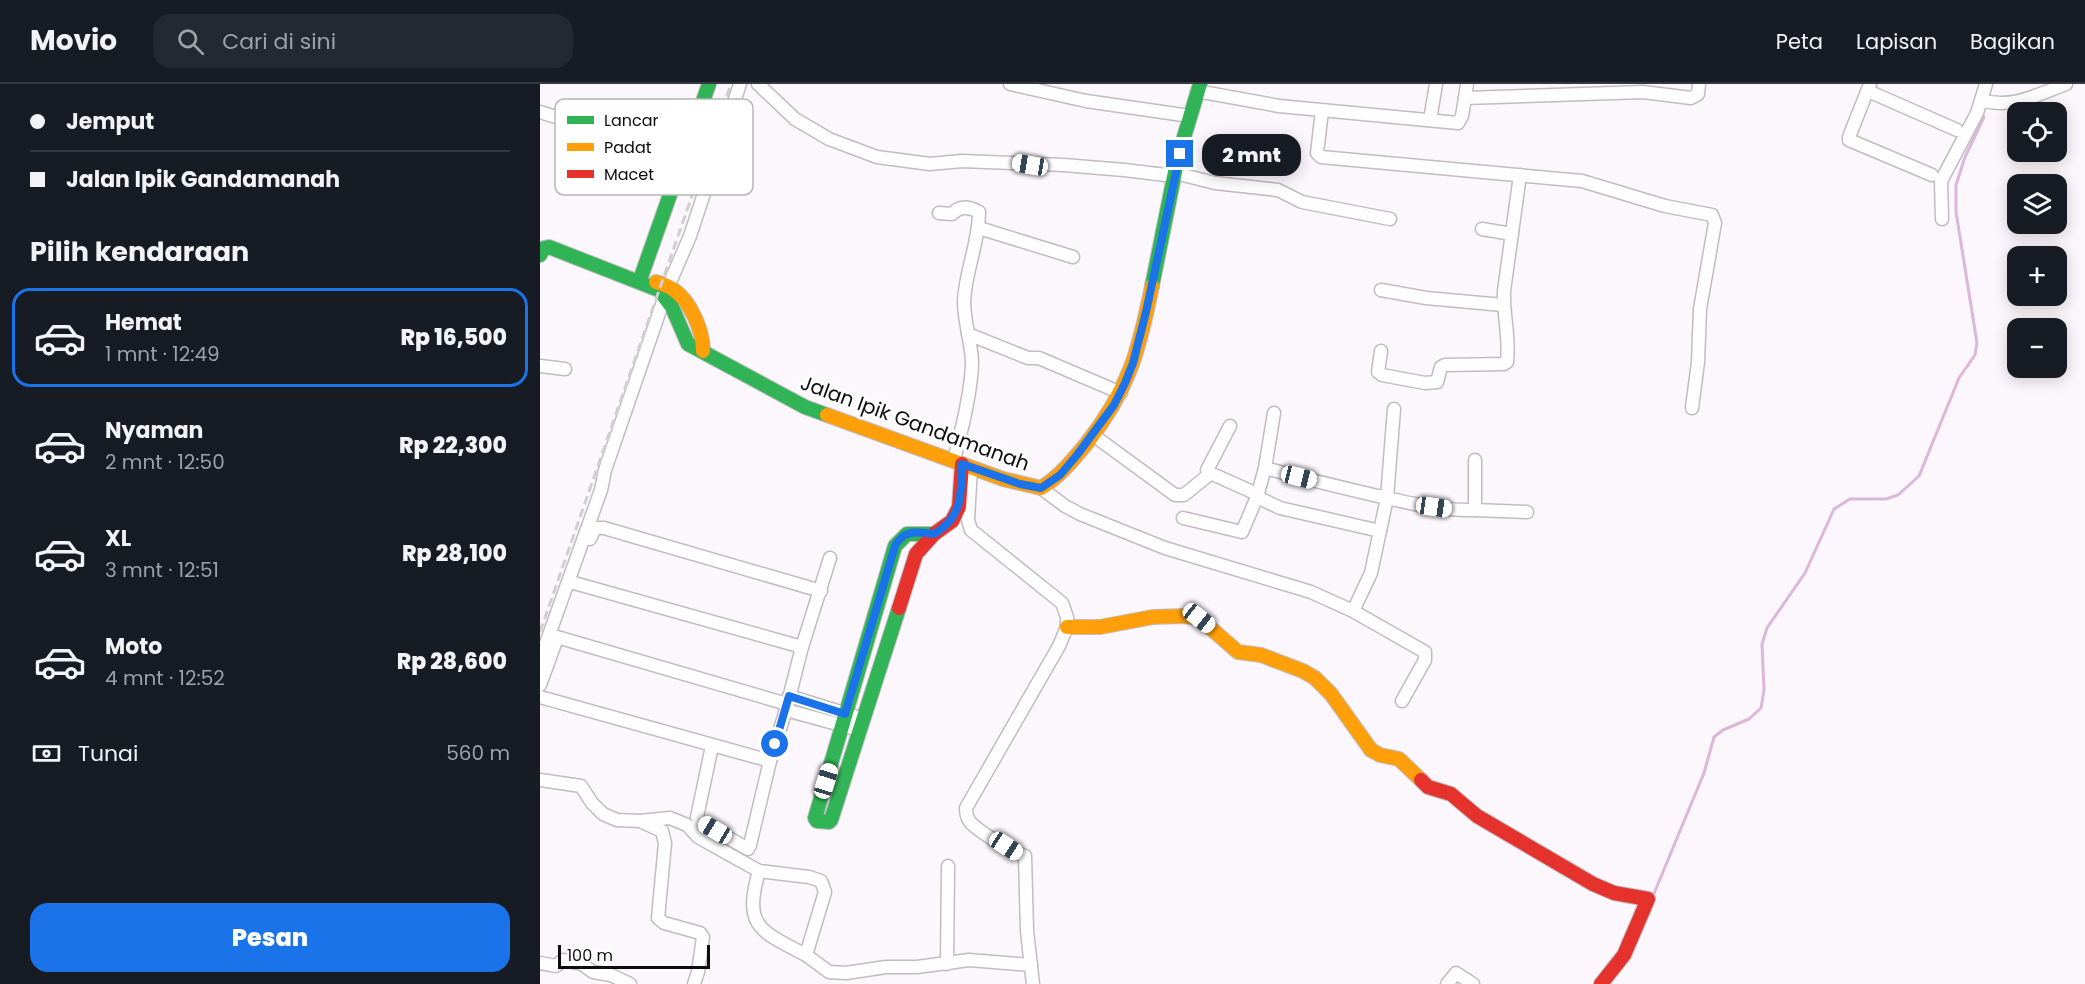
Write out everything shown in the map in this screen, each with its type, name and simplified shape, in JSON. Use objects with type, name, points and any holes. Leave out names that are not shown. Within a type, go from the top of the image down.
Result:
[{"type":"street","points":[[704,99],[709,84]]},
{"type":"street","points":[[735,99],[740,84]]},
{"type":"street","points":[[758,84],[795,119],[829,139],[877,157],[912,163],[962,161],[1064,165],[1174,175],[1215,183],[1278,190],[1302,202],[1390,219]]},
{"type":"street","points":[[1010,84],[1041,88],[1086,101],[1190,116]]},
{"type":"street","points":[[1430,120],[1436,84]]},
{"type":"street","points":[[1199,88],[1279,106],[1414,120],[1460,122],[1467,84]]},
{"type":"street","points":[[1465,98],[1643,92],[1691,98],[1698,94],[1699,84]]},
{"type":"street","points":[[1942,219],[1941,181],[1982,101],[1986,84]]},
{"type":"street","points":[[1982,101],[2007,104],[2066,84]]},
{"type":"street","points":[[1932,175],[1849,140],[1848,137],[1868,87],[1958,130]]},
{"type":"street","name":"Jalan Ipik Gandamanah","points":[[540,255],[544,248],[549,247],[667,292],[679,293],[692,311],[703,337],[702,351],[805,407],[1020,484],[1041,488],[1060,475],[1093,435],[1121,393],[1133,363],[1146,312],[1174,175],[1199,88]]},
{"type":"street","points":[[1322,111],[1317,153],[1321,157],[1582,181],[1665,206],[1708,213],[1715,218],[1700,309],[1698,362],[1692,408]]},
{"type":"street","points":[[540,112],[555,117]]},
{"type":"street","points":[[1381,351],[1378,372],[1382,375],[1425,383],[1437,382],[1441,367],[1445,365],[1504,364],[1508,360],[1509,340],[1503,305],[1520,175]]},
{"type":"street","points":[[641,277],[670,195]]},
{"type":"street","points":[[540,660],[602,490],[605,470],[667,292],[690,236],[703,195]]},
{"type":"street","points":[[934,534],[910,532],[905,534],[895,546],[815,818],[817,821],[829,822],[831,820],[916,554],[934,534],[952,522],[959,507],[972,361],[964,303],[968,272],[979,228],[979,212],[972,208],[956,209],[952,214],[939,213]]},
{"type":"street","points":[[979,228],[1073,257]]},
{"type":"street","points":[[1482,229],[1512,234]]},
{"type":"street","name":"Jalan Ipik Gandamanah","points":[[542,240],[641,277],[667,292]]},
{"type":"street","points":[[1381,290],[1503,305]]},
{"type":"street","points":[[968,334],[1028,358],[1039,358],[1121,393]]},
{"type":"street","points":[[540,366],[565,369]]},
{"type":"street","points":[[1353,611],[1371,573],[1387,498],[1394,410]]},
{"type":"street","points":[[1184,518],[1239,533],[1245,528],[1265,468],[1274,412]]},
{"type":"street","points":[[1230,426],[1207,469],[1210,473],[1280,507],[1380,531]]},
{"type":"street","points":[[1093,435],[1175,495],[1180,496],[1190,491],[1210,473]]},
{"type":"street","points":[[1474,510],[1475,460]]},
{"type":"street","points":[[962,464],[970,530],[1062,603],[1067,617],[1067,627],[1059,646],[966,808],[966,815],[970,823],[1024,856],[1027,931],[1033,984]]},
{"type":"street","points":[[1265,468],[1387,498],[1458,510],[1527,512]]},
{"type":"street","points":[[1041,488],[1080,514],[1165,548],[1311,592],[1353,611],[1425,652],[1425,660],[1402,701]]},
{"type":"street","points":[[540,685],[574,583],[593,532],[598,527],[821,591]]},
{"type":"street","points":[[712,746],[699,821],[745,849],[750,846],[770,761],[802,647],[831,558]]},
{"type":"street","points":[[890,562],[913,567]]},
{"type":"street","points":[[574,583],[802,647]]},
{"type":"street","points":[[1067,627],[1107,626],[1153,617],[1199,618],[1238,652],[1261,655],[1315,678],[1331,694],[1371,750],[1380,755],[1399,759],[1428,787],[1451,794],[1477,816],[1593,884],[1614,892],[1648,899],[1624,955],[1600,984]]},
{"type":"street","points":[[557,637],[861,725]]},
{"type":"street","points":[[540,697],[770,761]]},
{"type":"street","points":[[540,780],[581,786],[592,803],[603,814],[617,820],[640,821],[670,818],[681,822],[698,837],[759,871],[809,878],[822,883],[825,892],[806,955]]},
{"type":"street","points":[[640,821],[659,828],[664,835],[657,915],[659,920],[700,933],[702,937],[698,972],[694,984]]},
{"type":"street","points":[[947,964],[948,866]]},
{"type":"street","points":[[759,871],[753,892],[754,915],[759,928],[806,955],[829,972],[846,978],[886,967],[947,964],[969,960],[1031,965]]},
{"type":"street","points":[[540,963],[556,966],[563,960],[571,961],[582,964],[593,972],[611,975],[630,984]]},
{"type":"street","points":[[1447,984],[1456,973],[1473,984]]},
{"type":"waterway","points":[[1653,896],[1704,773],[1714,737],[1723,730],[1749,719],[1761,708],[1764,690],[1762,644],[1767,628],[1805,573],[1834,509],[1850,499],[1886,499],[1898,495],[1919,476],[1959,378],[1975,355],[1977,343],[1956,212],[1956,185],[1965,157],[1984,117]]},
{"type":"railway","points":[[726,99],[731,84]]},
{"type":"railway","points":[[540,632],[692,195]]},
{"type":"traffic: fast","points":[[704,99],[709,84]]},
{"type":"traffic: fast","points":[[1152,286],[1178,157],[1200,84]]},
{"type":"traffic: fast","points":[[641,277],[670,195]]},
{"type":"traffic: fast","points":[[540,255],[544,248],[549,247],[659,290],[672,307],[688,344],[805,407],[827,415]]},
{"type":"traffic: fast","points":[[899,608],[831,820],[829,822],[817,821],[815,818],[895,546],[907,534],[934,534]]},
{"type":"traffic: slow","points":[[656,282],[680,295],[691,309],[698,326],[703,351]]},
{"type":"traffic: slow","points":[[827,415],[1003,479],[1041,488],[1077,456],[1123,387],[1137,350],[1152,286]]},
{"type":"traffic: slow","points":[[1067,627],[1100,627],[1153,617],[1199,618],[1238,652],[1261,655],[1315,678],[1331,694],[1371,750],[1380,755],[1399,759],[1421,780]]},
{"type":"traffic: jam","points":[[899,608],[916,554],[934,534],[952,521],[959,507],[962,464]]},
{"type":"traffic: jam","points":[[1421,780],[1428,787],[1451,794],[1477,816],[1593,884],[1614,893],[1648,899],[1624,955],[1601,984]]},
{"type":"route","points":[[775,744],[789,696],[845,714],[895,546],[905,534],[910,532],[934,534],[952,522],[959,507],[962,464],[1020,484],[1041,488],[1060,475],[1114,405],[1133,363],[1180,154]]}]
